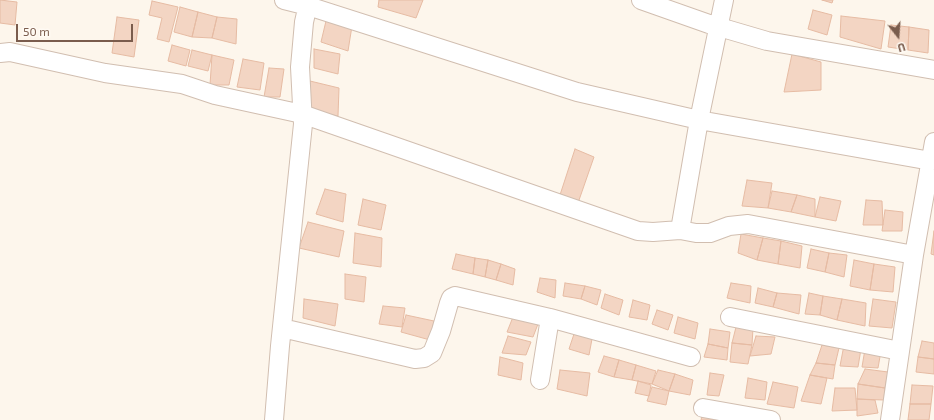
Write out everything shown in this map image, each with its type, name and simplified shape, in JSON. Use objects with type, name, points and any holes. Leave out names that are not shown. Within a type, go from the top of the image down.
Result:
[{"type":"street","points":[[284,0],[309,3],[577,92],[699,120],[931,161]]},
{"type":"street","points":[[641,0],[767,41],[934,70]]},
{"type":"street","points":[[680,230],[699,120],[724,0]]},
{"type":"street","points":[[274,420],[303,124],[300,68],[304,22],[309,3]]},
{"type":"street","points":[[0,53],[10,52],[105,73],[182,84],[215,95],[302,114],[638,231],[653,232],[680,230],[696,234],[710,233],[729,226],[748,224],[914,255]]},
{"type":"street","points":[[890,420],[914,255],[934,142]]},
{"type":"street","points":[[282,328],[415,359],[424,358],[432,353],[441,331],[449,302],[451,298],[455,296],[550,318],[691,357]]},
{"type":"street","points":[[730,317],[900,351]]},
{"type":"street","points":[[540,380],[550,318]]},
{"type":"street","points":[[703,408],[771,420]]},
{"type":"building","points":[[0,0],[17,2],[15,25],[0,23]]},
{"type":"building","points":[[379,0],[423,0],[416,18],[378,7]]},
{"type":"building","points":[[822,0],[833,0],[832,3]]},
{"type":"building","points":[[152,1],[178,7],[169,42],[157,39],[162,18],[149,15]]},
{"type":"building","points":[[180,7],[198,12],[192,37],[174,32]]},
{"type":"building","points":[[813,10],[832,15],[827,35],[808,29]]},
{"type":"building","points":[[198,12],[217,17],[212,38],[192,37]]},
{"type":"building","points":[[841,16],[885,21],[881,49],[840,37]]},
{"type":"building","points":[[117,17],[139,20],[134,57],[112,53]]},
{"type":"building","points":[[217,17],[237,19],[236,44],[212,38]]},
{"type":"building","points":[[326,21],[352,26],[348,51],[321,42]]},
{"type":"building","points":[[891,25],[909,27],[908,50],[888,47]]},
{"type":"building","points":[[909,27],[929,30],[928,53],[908,50]]},
{"type":"building","points":[[172,45],[190,50],[186,66],[168,61]]},
{"type":"building","points":[[314,49],[340,54],[338,74],[314,68]]},
{"type":"building","points":[[192,50],[212,55],[208,71],[188,66]]},
{"type":"building","points":[[792,54],[821,62],[821,90],[784,92]]},
{"type":"building","points":[[212,55],[234,60],[229,85],[210,85]]},
{"type":"building","points":[[243,59],[264,63],[260,90],[237,87]]},
{"type":"building","points":[[269,68],[284,69],[280,97],[264,97]]},
{"type":"building","points":[[310,81],[339,88],[338,116],[308,111]]},
{"type":"building","points":[[575,149],[594,157],[578,203],[559,198]]},
{"type":"building","points":[[747,180],[772,183],[768,208],[742,206]]},
{"type":"building","points":[[325,189],[346,194],[343,222],[316,214]]},
{"type":"building","points":[[772,191],[797,195],[791,212],[768,208]]},
{"type":"building","points":[[797,195],[815,199],[815,217],[791,212]]},
{"type":"building","points":[[820,197],[841,201],[836,221],[815,217]]},
{"type":"building","points":[[363,199],[386,205],[381,230],[358,225]]},
{"type":"building","points":[[866,200],[882,201],[883,225],[863,225]]},
{"type":"building","points":[[885,210],[903,212],[902,231],[882,231]]},
{"type":"building","points":[[308,222],[344,231],[339,257],[299,248]]},
{"type":"building","points":[[934,231],[934,255],[931,254]]},
{"type":"building","points":[[355,233],[382,238],[381,267],[353,263]]},
{"type":"building","points":[[741,234],[763,238],[757,260],[738,253]]},
{"type":"building","points":[[763,238],[781,241],[778,264],[757,260]]},
{"type":"building","points":[[781,241],[802,246],[800,268],[778,264]]},
{"type":"building","points":[[811,249],[829,253],[825,272],[807,268]]},
{"type":"building","points":[[829,253],[847,255],[844,277],[825,272]]},
{"type":"building","points":[[456,254],[475,258],[473,274],[452,269]]},
{"type":"building","points":[[475,258],[488,260],[485,277],[473,274]]},
{"type":"building","points":[[488,260],[501,264],[496,280],[485,277]]},
{"type":"building","points":[[854,260],[874,264],[870,290],[850,286]]},
{"type":"building","points":[[501,264],[515,269],[513,285],[496,280]]},
{"type":"building","points":[[874,264],[895,267],[893,292],[870,290]]},
{"type":"building","points":[[345,274],[366,277],[364,302],[345,299]]},
{"type":"building","points":[[540,278],[556,280],[555,298],[537,292]]},
{"type":"building","points":[[565,283],[585,286],[581,299],[563,296]]},
{"type":"building","points":[[731,283],[751,286],[750,303],[727,298]]},
{"type":"building","points":[[585,286],[601,290],[597,305],[581,299]]},
{"type":"building","points":[[758,288],[777,293],[773,307],[755,303]]},
{"type":"building","points":[[777,293],[801,295],[799,314],[773,307]]},
{"type":"building","points":[[809,293],[823,296],[820,315],[805,314]]},
{"type":"building","points":[[605,294],[623,300],[619,315],[601,308]]},
{"type":"building","points":[[823,296],[842,299],[837,320],[820,315]]},
{"type":"building","points":[[304,299],[338,304],[335,326],[303,318]]},
{"type":"building","points":[[842,299],[866,303],[865,326],[837,320]]},
{"type":"building","points":[[873,299],[896,302],[892,328],[869,326]]},
{"type":"building","points":[[633,300],[650,305],[647,320],[629,317]]},
{"type":"building","points":[[383,306],[405,308],[402,327],[379,324]]},
{"type":"building","points":[[657,310],[673,315],[668,330],[652,324]]},
{"type":"building","points":[[406,315],[434,321],[430,340],[401,332]]},
{"type":"building","points":[[513,317],[538,324],[533,337],[507,332]]},
{"type":"building","points":[[678,317],[698,323],[695,339],[674,333]]},
{"type":"building","points":[[736,327],[753,328],[752,345],[732,343]]},
{"type":"building","points":[[710,329],[730,332],[728,348],[708,344]]},
{"type":"building","points":[[574,334],[592,339],[589,355],[569,349]]},
{"type":"building","points":[[508,336],[531,342],[526,355],[502,353]]},
{"type":"building","points":[[756,336],[775,337],[771,354],[750,356]]},
{"type":"building","points":[[922,341],[934,343],[934,359],[918,357]]},
{"type":"building","points":[[732,343],[752,345],[748,364],[730,362]]},
{"type":"building","points":[[708,344],[728,348],[727,360],[704,357]]},
{"type":"building","points":[[822,345],[839,348],[835,365],[816,363]]},
{"type":"building","points":[[844,345],[861,349],[858,367],[840,366]]},
{"type":"building","points":[[865,349],[881,351],[878,368],[862,367]]},
{"type":"building","points":[[604,356],[619,360],[614,377],[598,372]]},
{"type":"building","points":[[500,357],[523,363],[521,380],[498,375]]},
{"type":"building","points":[[918,357],[934,359],[934,374],[916,372]]},
{"type":"building","points":[[619,360],[636,365],[632,380],[614,377]]},
{"type":"building","points":[[816,363],[835,365],[833,379],[810,375]]},
{"type":"building","points":[[636,365],[656,371],[652,384],[632,380]]},
{"type":"building","points":[[865,369],[888,372],[885,388],[858,384]]},
{"type":"building","points":[[560,370],[590,373],[587,396],[557,389]]},
{"type":"building","points":[[658,370],[675,374],[669,391],[652,384]]},
{"type":"building","points":[[710,373],[724,375],[719,396],[707,395]]},
{"type":"building","points":[[675,374],[693,380],[690,395],[669,391]]},
{"type":"building","points":[[810,375],[827,378],[821,404],[801,401]]},
{"type":"building","points":[[748,378],[767,382],[765,400],[745,398]]},
{"type":"building","points":[[638,381],[651,385],[649,396],[635,393]]},
{"type":"building","points":[[773,382],[798,387],[794,408],[767,404]]},
{"type":"building","points":[[858,384],[885,388],[884,400],[857,399]]},
{"type":"building","points":[[912,385],[933,386],[931,404],[910,404]]},
{"type":"building","points":[[652,387],[669,391],[666,405],[647,401]]},
{"type":"building","points":[[835,388],[855,388],[857,410],[832,411]]},
{"type":"building","points":[[857,399],[875,400],[878,413],[857,416]]},
{"type":"building","points":[[910,404],[931,404],[929,420],[908,420]]},
{"type":"building","points":[[702,416],[718,420],[701,420]]}]
